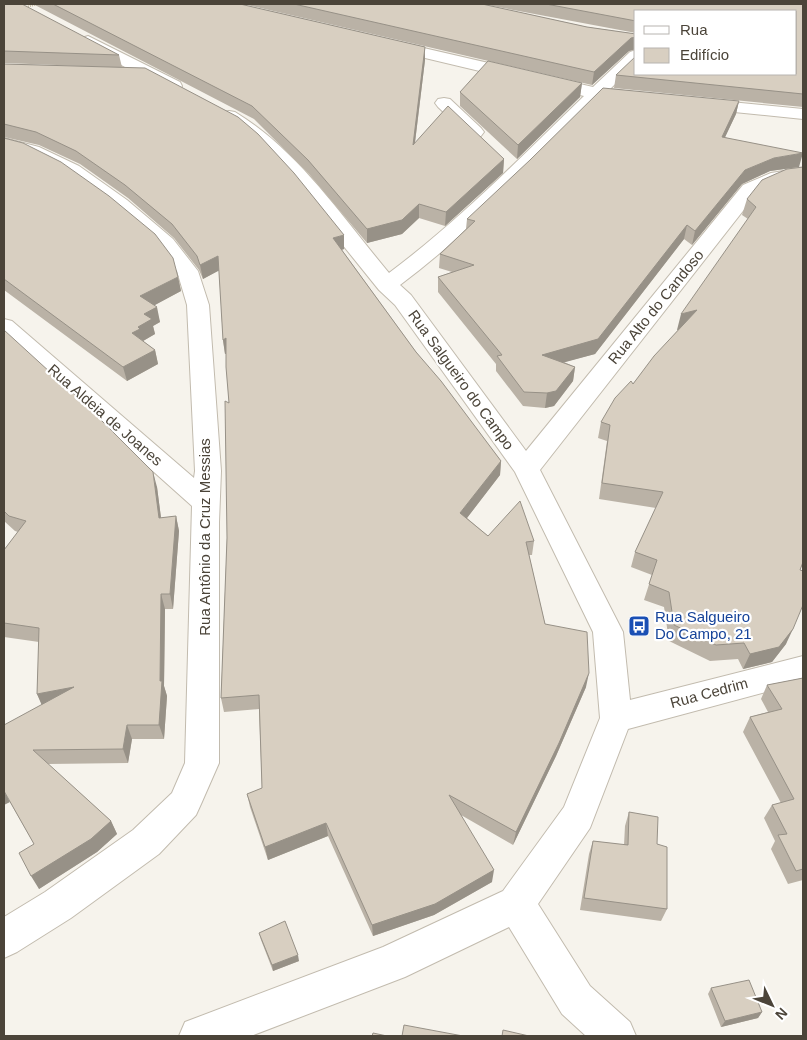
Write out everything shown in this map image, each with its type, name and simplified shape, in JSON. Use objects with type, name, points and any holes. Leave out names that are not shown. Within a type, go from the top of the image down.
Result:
[{"type":"street","name":"Rua Salgueiro do Campo","points":[[31,6],[247,126],[273,146],[298,174],[387,285],[402,300],[526,469],[608,632],[616,718],[578,818],[516,904]]},
{"type":"street","points":[[373,41],[595,93],[654,99]]},
{"type":"street","points":[[387,285],[415,265],[511,167],[634,57]]},
{"type":"street","points":[[114,74],[153,75]]},
{"type":"street","points":[[684,102],[803,114]]},
{"type":"street","points":[[444,103],[484,141]]},
{"type":"street","name":"Rua Antônio da Cruz Messias","points":[[4,143],[33,151],[72,170],[120,204],[166,243],[187,272],[198,305],[208,471],[202,763],[184,804],[146,842],[58,905],[4,939]]},
{"type":"street","name":"Rua Alto do Candoso","points":[[526,469],[750,189],[778,177],[803,174]]},
{"type":"street","name":"Rua Aldeia de Joanes","points":[[4,326],[206,503]]},
{"type":"street","name":"Rua Cedrim","points":[[616,718],[801,663]]},
{"type":"street","points":[[199,1036],[391,963],[516,904],[576,1000],[616,1036]]},
{"type":"building","points":[[4,4],[22,4],[119,55],[4,51]]},
{"type":"building","points":[[53,4],[240,4],[425,47],[413,145],[448,106],[504,159],[446,212],[419,204],[402,220],[367,229],[308,160],[252,106]]},
{"type":"building","points":[[294,4],[482,4],[587,27],[634,34],[634,37],[631,38],[594,72]]},
{"type":"building","points":[[546,4],[803,4],[803,94],[616,75],[634,58],[634,75],[797,75],[797,10],[634,10],[634,21]]},
{"type":"building","points":[[488,61],[582,83],[518,145],[460,92]]},
{"type":"building","points":[[4,64],[145,68],[238,117],[258,134],[294,173],[344,235],[333,238],[416,352],[441,381],[501,461],[460,513],[488,536],[520,501],[534,541],[526,542],[545,624],[587,632],[589,673],[559,743],[516,832],[449,795],[494,870],[435,904],[372,925],[326,823],[265,847],[247,794],[262,788],[259,695],[221,698],[227,538],[225,401],[229,403],[226,338],[223,340],[218,256],[200,265],[197,256],[172,224],[125,185],[76,151],[36,132],[4,124]]},
{"type":"building","points":[[603,88],[739,101],[722,137],[803,153],[774,158],[745,170],[695,231],[687,225],[598,339],[542,355],[575,367],[556,391],[547,393],[524,392],[497,356],[502,355],[438,277],[474,265],[440,254],[475,221],[467,219]]},
{"type":"building","points":[[4,138],[23,143],[61,162],[109,196],[155,234],[173,258],[178,277],[140,296],[157,307],[144,314],[152,319],[132,333],[155,350],[123,367],[4,279]]},
{"type":"building","points":[[803,167],[803,562],[800,570],[803,571],[803,605],[793,629],[779,647],[750,654],[744,643],[716,645],[674,625],[669,592],[649,584],[657,560],[635,552],[663,492],[602,483],[610,425],[601,422],[615,398],[631,381],[633,384],[654,356],[697,310],[681,314],[756,207],[747,199],[762,180],[787,169]]},
{"type":"building","points":[[4,330],[86,405],[153,472],[159,518],[176,516],[170,594],[161,594],[160,681],[162,681],[159,725],[127,725],[123,749],[33,750],[111,821],[91,839],[31,876],[19,853],[34,844],[4,791],[4,725],[74,687],[37,694],[39,628],[4,623],[4,550],[26,521],[9,516],[4,511]]},
{"type":"building","points":[[803,678],[803,869],[796,871],[778,835],[787,834],[772,805],[794,799],[750,717],[782,709],[767,685]]},
{"type":"building","points":[[629,812],[658,817],[657,844],[667,847],[667,909],[584,898],[593,841],[628,845]]},
{"type":"building","points":[[285,921],[298,955],[272,965],[259,933]]},
{"type":"building","points":[[749,980],[762,1012],[725,1021],[711,988]]},
{"type":"building","points":[[404,1025],[463,1036],[402,1036]]},
{"type":"building","points":[[503,1030],[529,1036],[502,1036]]},
{"type":"building","points":[[373,1033],[387,1036],[372,1036]]},
{"type":"place","name":"Rua Salgueiro Do Campo, 21","points":[[639,626]]}]
